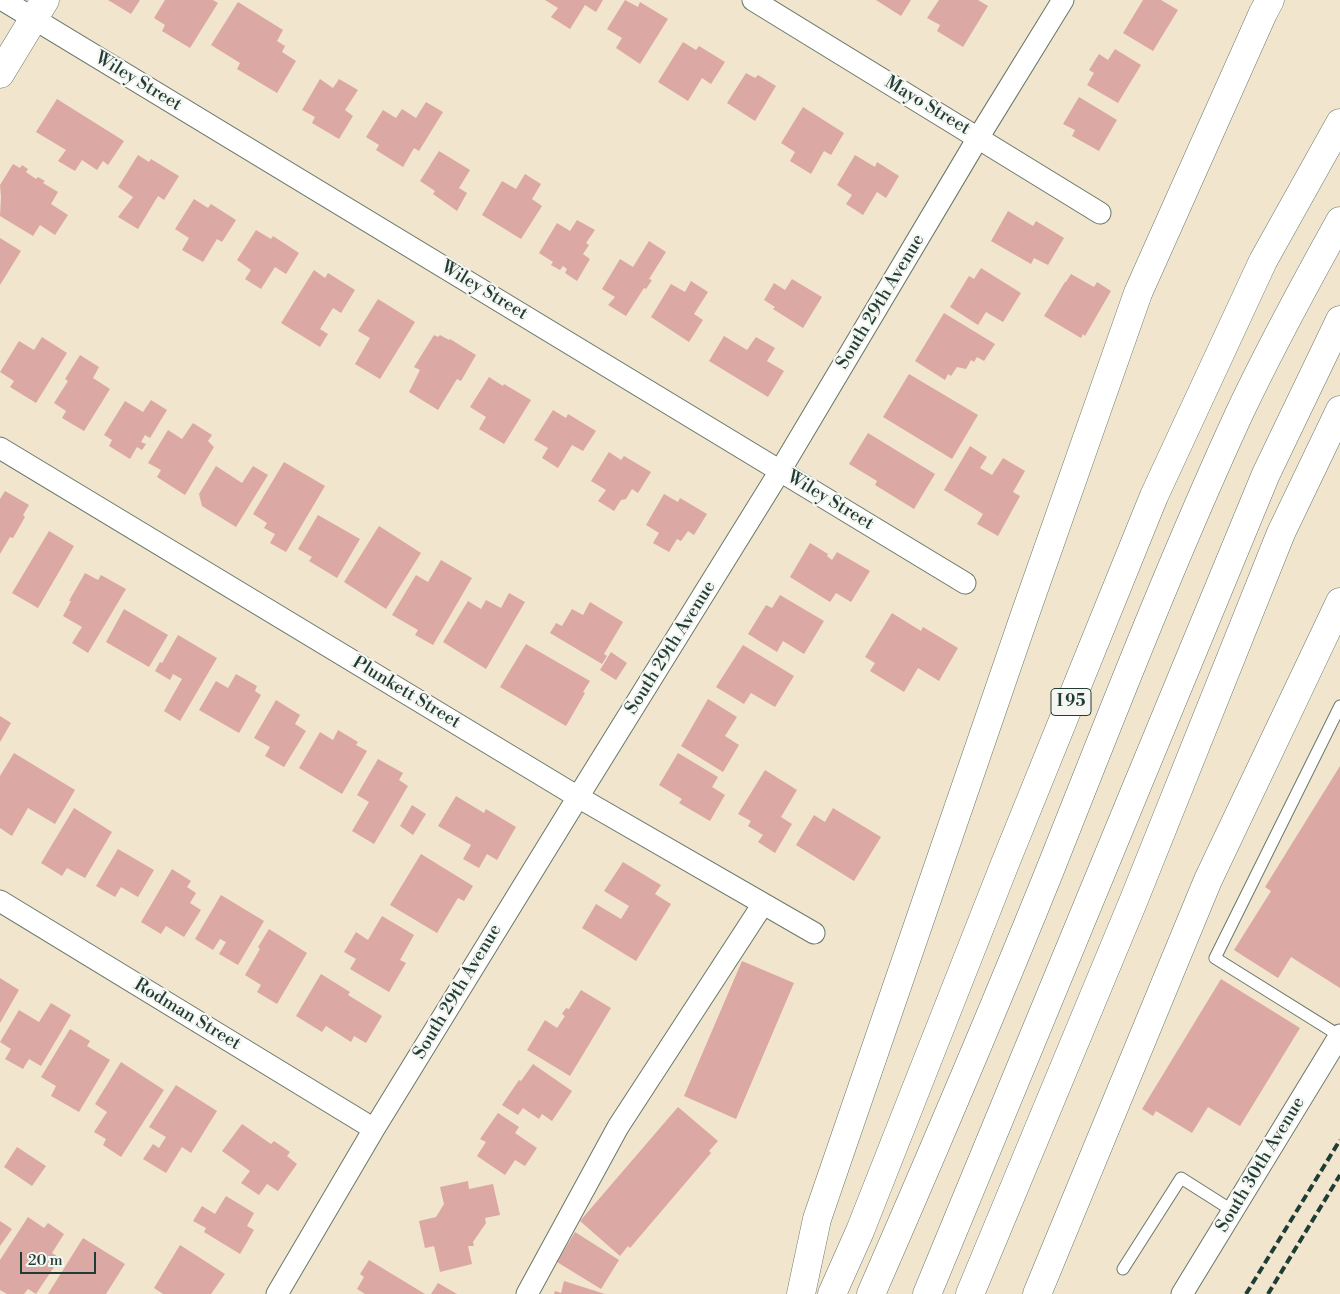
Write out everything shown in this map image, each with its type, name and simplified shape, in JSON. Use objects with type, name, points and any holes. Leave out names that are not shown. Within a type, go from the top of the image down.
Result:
[{"type":"main road","points":[[801,1294],[817,1219],[1019,630],[1138,293],[1270,0]]},
{"type":"main road","points":[[0,74],[39,9]]},
{"type":"main road","name":"I 95","points":[[832,1294],[863,1222],[1006,861],[1154,496],[1263,261],[1340,123]]},
{"type":"main road","points":[[871,1294],[1050,869],[1158,598],[1240,412],[1305,283],[1340,220]]},
{"type":"main road","points":[[927,1294],[1266,474],[1340,320]]},
{"type":"main road","points":[[970,1294],[1133,902],[1281,533],[1340,410]]},
{"type":"main road","points":[[1037,1294],[1208,880],[1340,602]]},
{"type":"street","name":"Wiley Street","points":[[3,0],[39,9],[780,471],[965,583]]},
{"type":"street","name":"Mayo Street","points":[[753,0],[1100,213]]},
{"type":"street","name":"South 29th Avenue","points":[[277,1294],[374,1129],[780,471],[978,138],[1063,0]]},
{"type":"street","name":"Plunkett Street","points":[[0,448],[578,797],[814,933]]},
{"type":"street","name":"Rodman Street","points":[[0,901],[374,1129]]},
{"type":"street","points":[[527,1294],[618,1127],[763,904]]},
{"type":"street","name":"South 30th Avenue","points":[[1182,1294],[1340,1035]]},
{"type":"lane","points":[[1340,706],[1215,958],[1340,1035]]},
{"type":"lane","points":[[1123,1268],[1181,1178],[1233,1211]]},
{"type":"building","points":[[108,0],[140,0],[131,14]]},
{"type":"building","points":[[165,0],[213,0],[218,3],[190,48],[162,31],[165,25],[154,18]]},
{"type":"building","points":[[545,0],[603,0],[596,12],[585,5],[570,29],[551,17],[558,8]]},
{"type":"building","points":[[625,0],[638,7],[640,2],[668,19],[640,64],[616,48],[622,38],[607,29]]},
{"type":"building","points":[[876,0],[911,0],[901,16]]},
{"type":"building","points":[[939,0],[978,0],[988,6],[963,47],[937,31],[940,25],[927,18]]},
{"type":"building","points":[[1143,0],[1161,0],[1178,10],[1153,51],[1123,33]]},
{"type":"building","points":[[238,2],[283,30],[277,41],[285,46],[282,52],[296,61],[277,93],[237,69],[240,63],[211,45]]},
{"type":"building","points":[[683,42],[696,50],[699,46],[725,62],[711,84],[702,78],[688,101],[658,82]]},
{"type":"building","points":[[1115,49],[1141,65],[1118,103],[1087,85],[1094,73],[1089,70],[1099,54],[1108,60]]},
{"type":"building","points":[[746,73],[755,78],[758,75],[776,86],[755,121],[727,103]]},
{"type":"building","points":[[320,79],[333,88],[339,79],[358,90],[345,110],[353,116],[339,139],[312,123],[315,117],[302,110]]},
{"type":"building","points":[[1079,97],[1117,120],[1099,151],[1072,136],[1075,130],[1063,124]]},
{"type":"building","points":[[57,99],[124,141],[108,165],[103,161],[97,170],[82,160],[75,171],[58,161],[66,150],[36,132]]},
{"type":"building","points":[[426,102],[443,112],[419,151],[414,148],[403,167],[376,150],[379,145],[366,137],[383,110],[396,118],[402,109],[416,118]]},
{"type":"building","points":[[803,107],[844,133],[831,155],[824,151],[811,174],[790,161],[795,152],[781,143]]},
{"type":"building","points":[[439,151],[470,170],[459,188],[467,193],[457,211],[433,194],[435,191],[420,181]]},
{"type":"building","points":[[138,155],[149,162],[151,159],[179,176],[164,200],[158,196],[138,229],[118,217],[133,197],[118,187]]},
{"type":"building","points":[[855,155],[875,167],[877,162],[899,176],[886,198],[877,192],[863,215],[846,204],[852,195],[837,185]]},
{"type":"building","points":[[13,164],[20,168],[22,165],[28,169],[26,172],[36,179],[38,177],[45,181],[43,183],[58,192],[51,204],[68,215],[55,235],[40,225],[33,236],[0,216],[0,185]]},
{"type":"building","points":[[525,174],[541,184],[532,199],[542,206],[521,239],[482,215],[502,181],[516,189]]},
{"type":"building","points":[[194,199],[208,208],[211,204],[236,220],[222,242],[217,239],[203,262],[182,250],[189,238],[175,229]]},
{"type":"building","points":[[1008,211],[1033,226],[1036,221],[1064,238],[1048,265],[1034,258],[1031,264],[991,241]]},
{"type":"building","points":[[577,220],[595,230],[586,243],[589,245],[583,254],[590,259],[577,281],[565,273],[567,269],[563,266],[560,270],[551,265],[553,262],[539,253],[557,223],[570,231]]},
{"type":"building","points":[[256,230],[271,239],[273,236],[299,253],[286,274],[275,267],[261,289],[245,279],[251,270],[237,260]]},
{"type":"building","points":[[0,238],[21,251],[0,285]]},
{"type":"building","points":[[649,241],[666,252],[649,279],[652,280],[646,289],[644,288],[626,316],[608,305],[615,297],[602,289],[620,259],[633,267]]},
{"type":"building","points":[[981,268],[1021,293],[1003,322],[986,312],[978,325],[950,307],[969,276],[974,279]]},
{"type":"building","points":[[314,270],[325,278],[328,273],[355,290],[341,313],[333,308],[320,329],[328,334],[320,347],[281,323]]},
{"type":"building","points":[[1071,274],[1094,287],[1097,282],[1111,291],[1085,336],[1083,334],[1081,338],[1044,316]]},
{"type":"building","points":[[792,279],[822,297],[803,328],[773,309],[775,307],[764,300],[774,283],[785,290]]},
{"type":"building","points":[[691,281],[708,292],[694,314],[703,320],[689,342],[651,317],[671,284],[685,292]]},
{"type":"building","points":[[378,299],[415,322],[380,379],[355,364],[370,338],[358,331]]},
{"type":"building","points":[[944,313],[995,344],[984,361],[977,357],[974,362],[971,360],[966,369],[957,367],[951,376],[948,374],[945,380],[915,361]]},
{"type":"building","points":[[434,335],[450,339],[476,355],[461,381],[457,379],[438,410],[409,392],[420,370],[414,367]]},
{"type":"building","points":[[724,336],[747,350],[756,337],[775,348],[767,361],[784,371],[768,397],[709,361]]},
{"type":"building","points":[[42,337],[67,353],[36,403],[10,387],[14,381],[0,372],[19,341],[34,350]]},
{"type":"building","points":[[80,355],[99,367],[93,378],[110,389],[84,431],[62,418],[66,411],[54,403],[68,381],[65,379]]},
{"type":"building","points":[[909,374],[978,415],[952,459],[883,417]]},
{"type":"building","points":[[489,377],[531,400],[504,444],[479,429],[486,417],[470,407]]},
{"type":"building","points":[[151,400],[167,410],[150,438],[145,435],[141,442],[146,444],[142,450],[137,447],[130,459],[109,446],[112,440],[104,435],[125,401],[143,412]]},
{"type":"building","points":[[553,410],[566,418],[568,414],[596,431],[583,451],[572,445],[558,468],[542,458],[548,448],[534,440]]},
{"type":"building","points":[[193,423],[212,435],[208,441],[214,447],[185,495],[157,477],[161,470],[148,463],[168,430],[182,439]]},
{"type":"building","points":[[868,433],[935,474],[914,509],[875,485],[877,481],[849,464]]},
{"type":"building","points":[[970,446],[987,457],[980,468],[992,475],[1003,458],[1025,471],[1013,492],[1020,496],[998,536],[977,524],[983,514],[944,490]]},
{"type":"building","points":[[609,452],[621,460],[624,456],[651,472],[638,493],[632,489],[626,499],[621,500],[614,511],[598,501],[606,490],[591,481]]},
{"type":"building","points":[[284,462],[325,486],[286,552],[270,543],[275,534],[264,528],[267,523],[253,514]]},
{"type":"building","points":[[216,466],[242,483],[253,466],[268,475],[236,527],[202,506],[199,494]]},
{"type":"building","points":[[5,491],[29,505],[23,515],[25,517],[13,538],[10,537],[0,554],[0,499]]},
{"type":"building","points":[[664,494],[678,502],[680,498],[707,514],[694,535],[688,531],[681,541],[677,539],[669,552],[653,543],[659,533],[646,525]]},
{"type":"building","points":[[318,515],[360,539],[337,578],[309,561],[312,557],[298,549]]},
{"type":"building","points":[[379,526],[421,553],[386,609],[344,582]]},
{"type":"building","points":[[49,531],[74,546],[38,608],[12,593]]},
{"type":"building","points":[[810,543],[828,554],[827,556],[832,560],[837,552],[870,571],[851,602],[836,593],[830,602],[790,577]]},
{"type":"building","points":[[441,560],[472,578],[433,645],[415,635],[418,630],[392,615],[416,575],[428,582]]},
{"type":"building","points":[[85,573],[98,580],[101,575],[126,589],[88,653],[72,643],[82,627],[63,616]]},
{"type":"building","points":[[509,593],[525,602],[486,669],[443,642],[468,601],[481,609],[486,600],[501,608]]},
{"type":"building","points":[[780,595],[824,621],[804,654],[783,641],[777,652],[748,634],[766,605],[772,608]]},
{"type":"building","points":[[590,602],[623,622],[604,654],[607,656],[602,664],[550,633],[556,623],[562,626],[572,609],[583,615]]},
{"type":"building","points":[[124,609],[168,635],[149,667],[106,642]]},
{"type":"building","points":[[892,613],[921,631],[923,627],[958,648],[939,681],[918,668],[904,692],[870,671],[875,663],[865,657]]},
{"type":"building","points":[[178,635],[217,658],[180,721],[164,711],[182,679],[173,674],[170,680],[155,671],[160,662],[162,663]]},
{"type":"building","points":[[526,644],[590,681],[566,726],[500,687]]},
{"type":"building","points":[[743,645],[794,676],[775,707],[751,693],[744,704],[716,687]]},
{"type":"building","points":[[611,652],[627,663],[616,680],[600,670]]},
{"type":"building","points":[[236,674],[257,686],[255,691],[261,695],[239,733],[199,710],[216,681],[228,688]]},
{"type":"building","points":[[708,699],[737,717],[725,736],[739,745],[723,772],[681,746]]},
{"type":"building","points":[[276,700],[300,715],[295,724],[306,731],[284,767],[265,756],[270,747],[254,738]]},
{"type":"building","points":[[0,716],[11,723],[0,742]]},
{"type":"building","points":[[338,730],[358,742],[356,745],[367,751],[342,794],[299,768],[320,732],[333,740]]},
{"type":"building","points":[[14,753],[75,790],[55,824],[28,808],[12,836],[0,828],[0,776]]},
{"type":"building","points":[[678,753],[718,777],[712,787],[725,795],[710,821],[679,803],[682,799],[659,785]]},
{"type":"building","points":[[378,759],[403,773],[399,780],[408,786],[374,844],[352,831],[369,802],[357,795]]},
{"type":"building","points":[[1340,766],[1340,988],[1291,957],[1278,978],[1234,950],[1271,891],[1265,887]]},
{"type":"building","points":[[765,770],[797,790],[781,817],[792,824],[775,853],[758,842],[763,835],[748,826],[751,821],[738,814]]},
{"type":"building","points":[[456,796],[484,813],[486,809],[516,827],[497,860],[487,854],[479,868],[463,859],[471,845],[438,826]]},
{"type":"building","points":[[412,805],[426,814],[413,835],[400,826]]},
{"type":"building","points":[[74,808],[112,832],[85,878],[67,868],[62,876],[41,863]]},
{"type":"building","points":[[833,808],[881,837],[854,881],[796,845],[814,815],[825,822]]},
{"type":"building","points":[[118,849],[154,870],[138,897],[121,887],[115,897],[96,886]]},
{"type":"building","points":[[421,854],[473,886],[464,901],[458,898],[437,933],[390,905]]},
{"type":"building","points":[[623,862],[661,885],[655,894],[671,904],[636,961],[582,928],[596,904],[621,919],[629,906],[604,891]]},
{"type":"building","points":[[172,869],[191,881],[187,887],[196,893],[190,903],[201,910],[184,937],[166,926],[161,934],[141,922]]},
{"type":"building","points":[[221,895],[264,921],[238,965],[219,954],[226,942],[220,939],[213,950],[195,939]]},
{"type":"building","points":[[382,916],[414,935],[400,960],[406,963],[389,992],[350,969],[356,959],[344,952],[356,932],[368,940]]},
{"type":"building","points":[[269,929],[307,953],[277,1004],[257,992],[261,985],[245,975]]},
{"type":"building","points":[[742,961],[794,983],[736,1119],[684,1096]]},
{"type":"building","points":[[321,974],[350,992],[348,995],[382,1016],[366,1043],[354,1036],[351,1042],[326,1026],[322,1032],[296,1016]]},
{"type":"building","points":[[0,978],[19,990],[0,1023]]},
{"type":"building","points":[[1221,979],[1300,1028],[1240,1126],[1208,1107],[1192,1133],[1156,1111],[1153,1116],[1142,1109]]},
{"type":"building","points":[[581,990],[611,1008],[570,1076],[527,1050],[545,1020],[557,1028],[565,1016],[562,1014],[566,1008],[569,1009]]},
{"type":"building","points":[[51,1003],[71,1015],[41,1066],[29,1059],[23,1069],[5,1059],[11,1049],[0,1042],[19,1010],[39,1022]]},
{"type":"building","points":[[70,1029],[90,1041],[87,1046],[110,1060],[79,1112],[51,1096],[56,1086],[41,1077]]},
{"type":"building","points":[[121,1062],[164,1090],[121,1157],[103,1145],[106,1139],[94,1132],[107,1112],[95,1104]]},
{"type":"building","points":[[533,1064],[572,1091],[552,1121],[542,1114],[539,1119],[523,1108],[518,1115],[502,1105],[519,1080],[521,1081]]},
{"type":"building","points":[[176,1085],[217,1111],[191,1153],[182,1147],[166,1173],[143,1159],[153,1144],[159,1148],[166,1137],[149,1127]]},
{"type":"building","points":[[678,1107],[718,1141],[709,1151],[711,1153],[630,1248],[628,1246],[620,1256],[580,1221]]},
{"type":"building","points":[[498,1113],[519,1127],[515,1133],[537,1148],[525,1166],[515,1160],[505,1175],[477,1156],[486,1142],[480,1139]]},
{"type":"building","points":[[242,1124],[271,1144],[274,1141],[290,1152],[287,1156],[297,1164],[278,1191],[267,1184],[259,1195],[241,1183],[250,1171],[222,1151]]},
{"type":"building","points":[[17,1147],[46,1166],[32,1186],[4,1167]]},
{"type":"building","points":[[468,1181],[469,1189],[493,1184],[500,1215],[485,1218],[486,1223],[473,1242],[474,1246],[468,1246],[472,1264],[440,1272],[434,1246],[425,1248],[419,1221],[436,1217],[444,1204],[440,1187]]},
{"type":"building","points":[[226,1196],[254,1213],[247,1226],[254,1230],[240,1254],[204,1232],[206,1228],[193,1221],[202,1206],[215,1214]]},
{"type":"building","points":[[28,1217],[44,1228],[48,1223],[64,1234],[52,1253],[60,1258],[36,1294],[28,1289],[24,1294],[7,1294],[0,1290],[0,1260]]},
{"type":"building","points":[[0,1221],[12,1229],[0,1246]]},
{"type":"building","points":[[575,1232],[619,1260],[601,1289],[557,1262]]},
{"type":"building","points":[[83,1238],[125,1264],[106,1294],[48,1294]]},
{"type":"building","points":[[180,1245],[225,1274],[211,1294],[163,1294],[154,1288]]},
{"type":"building","points":[[369,1260],[425,1294],[365,1294],[357,1289],[364,1277],[360,1274]]},
{"type":"building","points":[[564,1281],[605,1294],[554,1294],[555,1291],[561,1293]]},
{"type":"building","points":[[438,1283],[457,1294],[431,1294]]},
{"type":"railway","points":[[1246,1294],[1340,1140]]},
{"type":"railway","points":[[1268,1294],[1340,1175]]}]
